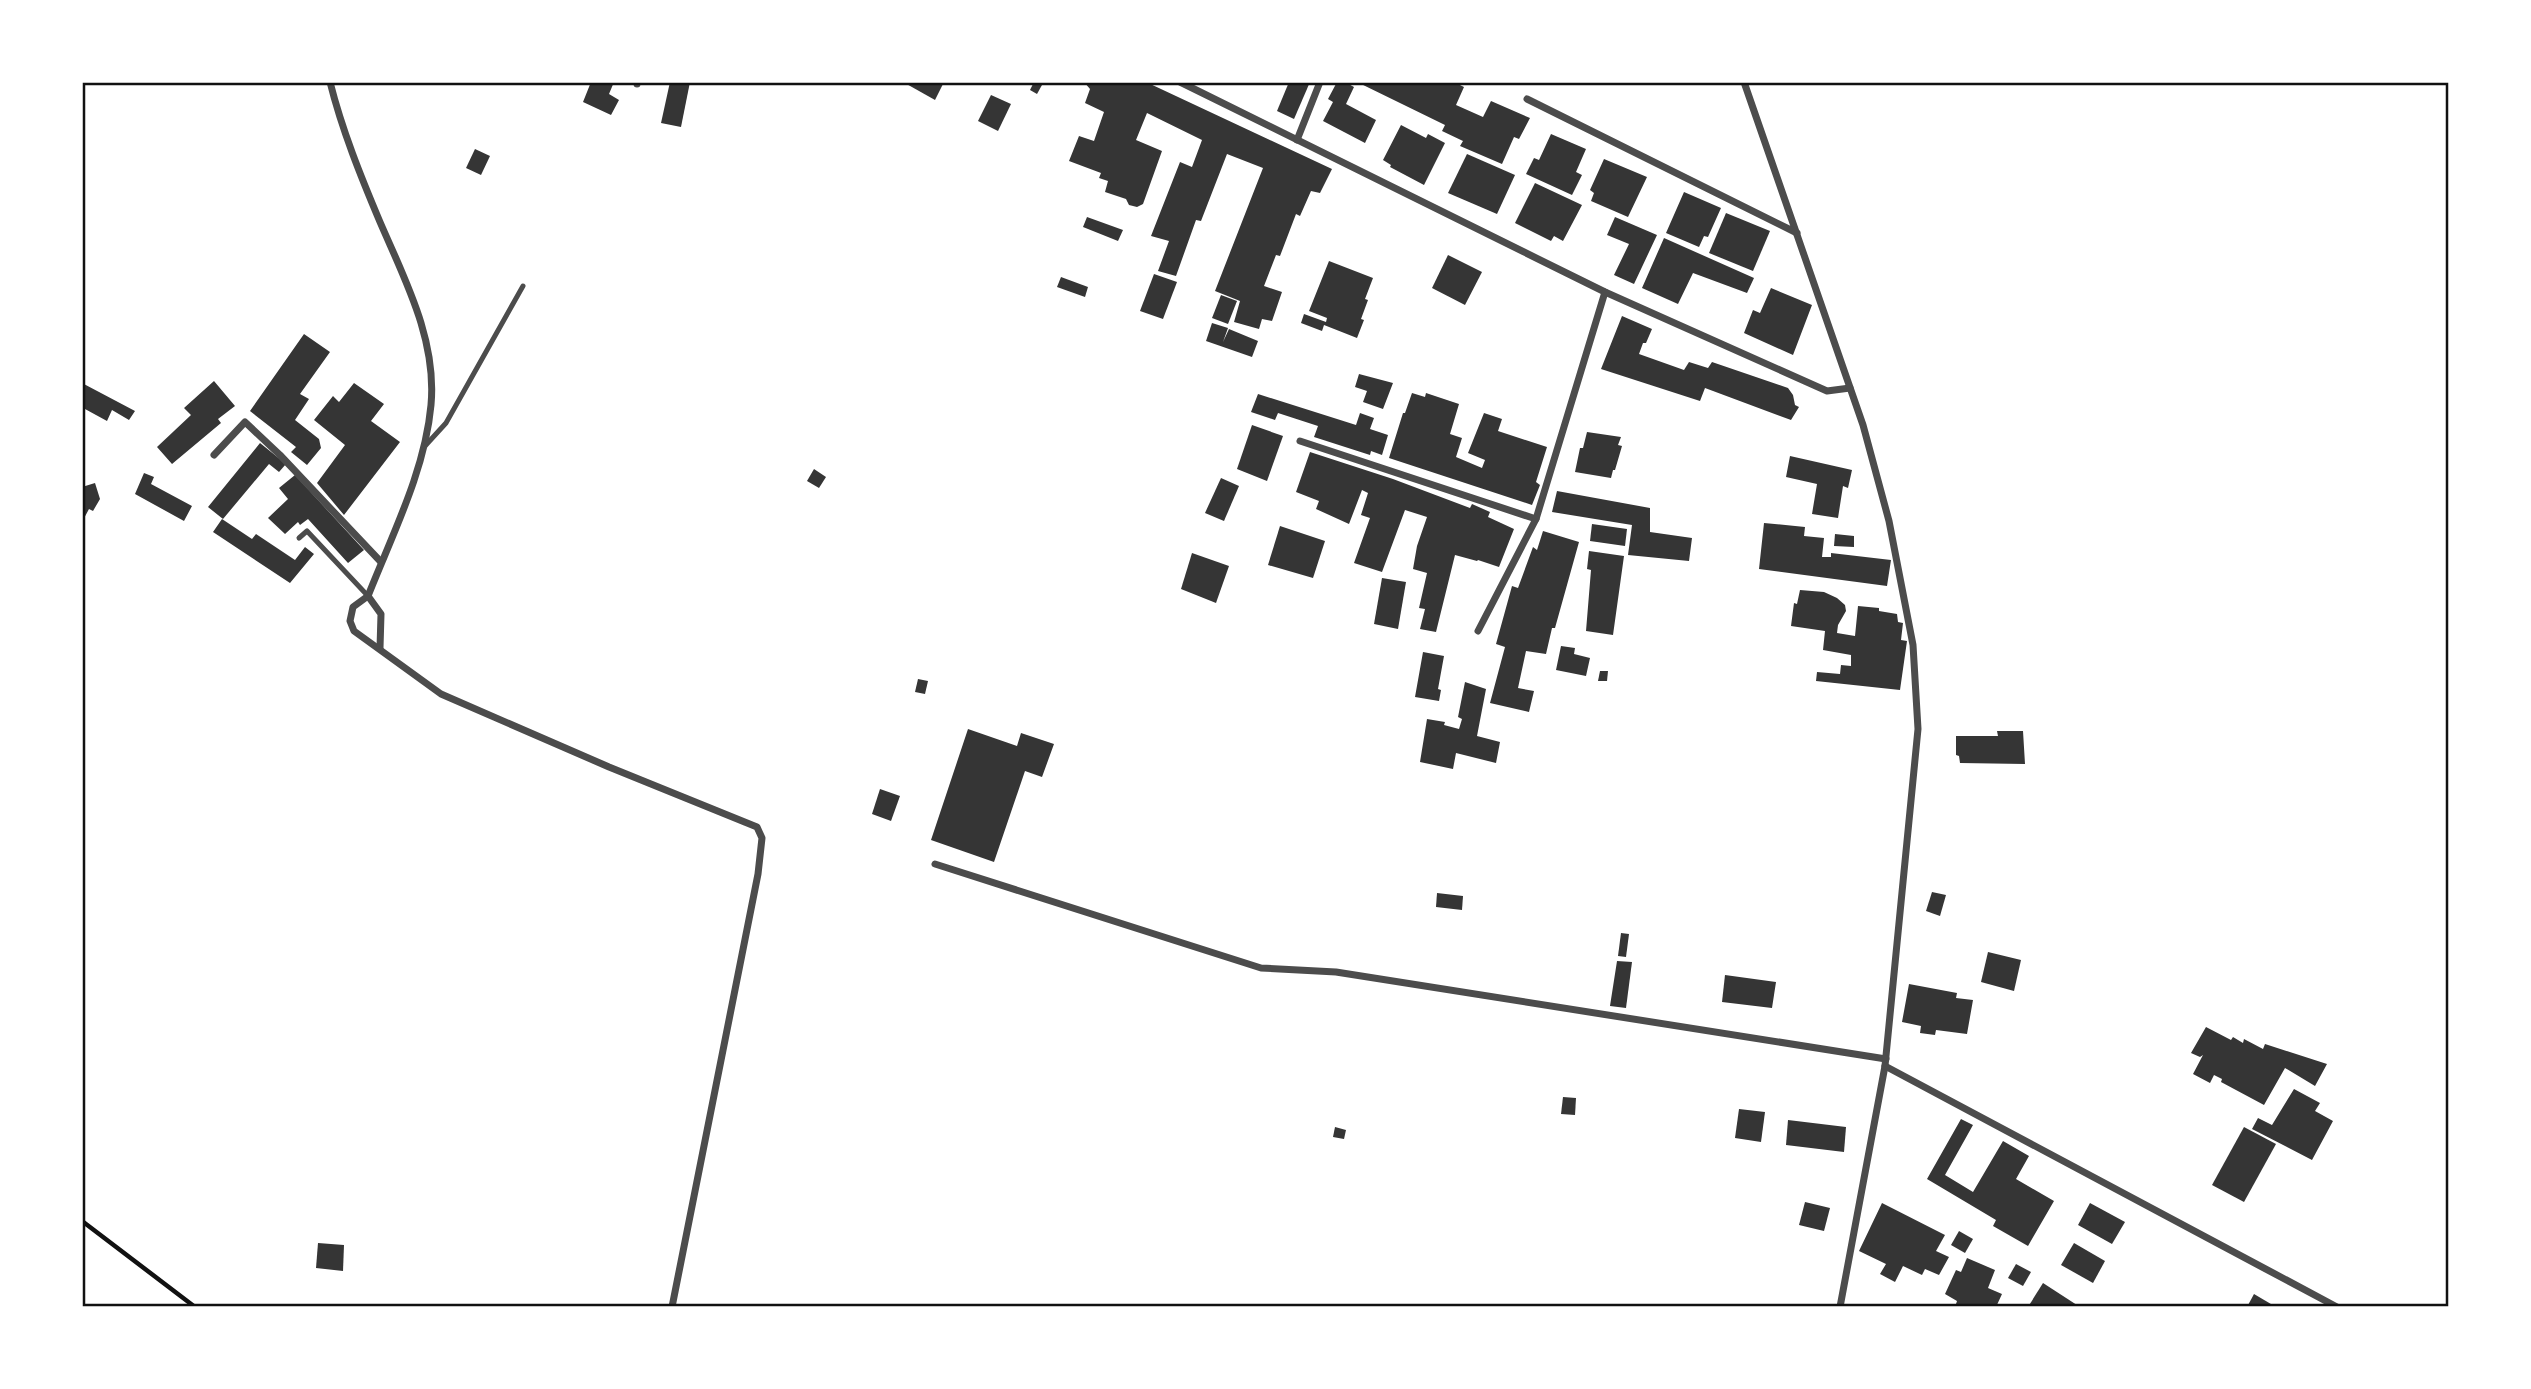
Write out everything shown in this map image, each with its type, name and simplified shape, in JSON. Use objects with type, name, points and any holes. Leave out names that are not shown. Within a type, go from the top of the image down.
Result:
[{"type":"street","points":[[330,82],[337,109],[379,220],[405,278],[426,341],[432,374],[423,448],[368,596],[353,607],[350,621],[354,631],[441,694],[609,767],[757,827],[762,838],[758,874],[672,1307]]},
{"type":"street","points":[[1180,82],[1605,292],[1827,391],[1850,388]]},
{"type":"street","points":[[1297,139],[1320,82]]},
{"type":"street","points":[[1744,82],[1850,388],[1889,521],[1913,645],[1918,729],[1886,1063],[1840,1307]]},
{"type":"street","points":[[1527,99],[1797,233]]},
{"type":"street","points":[[1478,631],[1535,519],[1605,292]]},
{"type":"street","points":[[214,455],[245,422],[280,454],[381,562]]},
{"type":"street","points":[[1300,442],[1535,519]]},
{"type":"street","points":[[368,596],[381,614],[380,648]]},
{"type":"street","points":[[935,864],[1261,968],[1336,972],[1886,1063],[2337,1307]]},
{"type":"lane","points":[[423,448],[446,423],[523,286]]},
{"type":"lane","points":[[299,538],[307,531],[368,596]]},
{"type":"path","points":[[82,1221],[195,1307]]},
{"type":"building","points":[[591,82],[614,82],[609,94],[619,100],[611,115],[583,102]]},
{"type":"building","points":[[670,82],[690,82],[681,127],[661,123]]},
{"type":"building","points":[[903,82],[944,82],[935,100]]},
{"type":"building","points":[[1034,82],[1042,85],[1037,94],[1030,90]]},
{"type":"building","points":[[1084,82],[1146,82],[1332,169],[1320,193],[1311,191],[1300,216],[1296,214],[1280,256],[1276,255],[1264,286],[1282,292],[1272,321],[1262,319],[1259,329],[1234,322],[1240,301],[1215,291],[1263,168],[1227,154],[1201,221],[1196,220],[1176,276],[1158,271],[1169,241],[1151,236],[1180,162],[1192,167],[1202,140],[1147,113],[1136,140],[1162,151],[1143,204],[1137,207],[1129,205],[1126,199],[1105,192],[1108,181],[1099,178],[1101,173],[1069,161],[1079,136],[1094,141],[1104,112],[1085,103],[1090,89]]},
{"type":"building","points":[[1289,82],[1310,82],[1294,119],[1277,111]]},
{"type":"building","points":[[1337,82],[1345,82],[1354,87],[1346,104],[1376,120],[1365,143],[1323,121],[1333,102],[1328,99]]},
{"type":"building","points":[[1357,82],[1454,82],[1464,87],[1456,105],[1483,117],[1491,101],[1530,118],[1519,139],[1514,137],[1502,164],[1460,146],[1463,141],[1442,131],[1445,125]]},
{"type":"building","points":[[991,95],[1011,104],[998,131],[978,121]]},
{"type":"building","points":[[1401,125],[1426,138],[1428,134],[1445,143],[1424,185],[1390,167],[1391,165],[1383,160]]},
{"type":"building","points":[[1551,134],[1586,149],[1576,172],[1582,175],[1572,195],[1526,174],[1534,158],[1539,160]]},
{"type":"building","points":[[475,149],[490,156],[481,175],[466,168]]},
{"type":"building","points":[[1467,154],[1515,175],[1497,214],[1448,193]]},
{"type":"building","points":[[1604,159],[1647,177],[1628,217],[1591,201],[1594,193],[1590,190]]},
{"type":"building","points":[[1535,183],[1582,205],[1563,241],[1554,236],[1551,241],[1515,223]]},
{"type":"building","points":[[1684,192],[1721,208],[1708,237],[1704,236],[1699,247],[1666,233]]},
{"type":"building","points":[[1726,213],[1770,231],[1753,271],[1709,253]]},
{"type":"building","points":[[1087,217],[1123,230],[1118,241],[1083,227]]},
{"type":"building","points":[[1615,217],[1657,235],[1634,284],[1614,275],[1629,244],[1607,235]]},
{"type":"building","points":[[1664,238],[1754,278],[1747,293],[1693,273],[1678,304],[1642,288]]},
{"type":"building","points":[[1448,255],[1482,272],[1465,305],[1432,288]]},
{"type":"building","points":[[1329,261],[1373,278],[1365,299],[1368,300],[1361,319],[1364,320],[1357,338],[1324,325],[1322,331],[1301,323],[1304,314],[1326,322],[1327,318],[1309,311]]},
{"type":"building","points":[[1154,274],[1177,282],[1163,319],[1140,311]]},
{"type":"building","points":[[1061,277],[1088,287],[1085,297],[1057,287]]},
{"type":"building","points":[[1771,288],[1812,305],[1793,355],[1744,333],[1753,310],[1760,313]]},
{"type":"building","points":[[1221,295],[1237,301],[1228,324],[1212,318]]},
{"type":"building","points":[[1622,316],[1652,329],[1639,354],[1684,370],[1689,362],[1708,368],[1712,362],[1788,388],[1795,405],[1799,407],[1791,420],[1705,388],[1700,401],[1601,369]]},
{"type":"building","points":[[1212,323],[1228,328],[1223,342],[1229,329],[1258,341],[1252,357],[1206,341]]},
{"type":"building","points":[[304,334],[330,352],[300,394],[309,399],[295,420],[319,439],[321,448],[307,465],[291,452],[296,447],[250,411]]},
{"type":"building","points":[[1359,374],[1393,383],[1383,409],[1363,402],[1367,391],[1355,387]]},
{"type":"building","points":[[214,381],[235,406],[218,419],[221,423],[172,464],[157,447],[191,415],[184,408]]},
{"type":"building","points":[[82,383],[135,411],[129,420],[112,410],[107,421],[85,409],[82,415]]},
{"type":"building","points":[[354,383],[384,404],[371,421],[400,442],[344,515],[317,483],[345,445],[314,420],[333,396],[339,402]]},
{"type":"building","points":[[1412,393],[1425,397],[1426,393],[1459,404],[1450,434],[1462,438],[1456,457],[1482,468],[1485,460],[1468,453],[1484,413],[1502,419],[1498,431],[1547,447],[1536,482],[1540,485],[1532,505],[1389,458]]},
{"type":"building","points":[[1258,394],[1356,425],[1360,413],[1374,418],[1370,429],[1388,435],[1382,455],[1371,451],[1370,455],[1314,437],[1318,426],[1278,413],[1275,420],[1251,412]]},
{"type":"building","points":[[1252,425],[1283,436],[1267,481],[1237,469]]},
{"type":"building","points":[[1587,432],[1621,437],[1618,445],[1622,446],[1611,478],[1575,472],[1580,448],[1583,448]]},
{"type":"building","points":[[260,443],[286,464],[279,472],[269,464],[223,519],[208,507]]},
{"type":"building","points":[[1310,452],[1470,508],[1472,504],[1490,512],[1488,517],[1514,529],[1499,567],[1455,555],[1436,632],[1420,629],[1425,609],[1419,608],[1427,573],[1413,569],[1417,546],[1427,517],[1405,510],[1382,572],[1354,563],[1370,518],[1361,515],[1368,493],[1362,490],[1349,524],[1316,509],[1319,501],[1296,492]]},
{"type":"building","points":[[1790,456],[1852,470],[1848,488],[1843,486],[1838,518],[1812,514],[1817,484],[1786,477]]},
{"type":"building","points":[[814,469],[826,477],[819,488],[807,481]]},
{"type":"building","points":[[144,473],[154,477],[151,484],[192,506],[184,521],[135,494]]},
{"type":"building","points":[[295,475],[364,550],[348,563],[308,519],[300,525],[298,522],[285,534],[268,518],[288,499],[279,488]]},
{"type":"building","points":[[1221,478],[1239,486],[1224,521],[1205,513]]},
{"type":"building","points":[[95,483],[100,499],[93,511],[89,509],[82,522],[82,487]]},
{"type":"building","points":[[1557,491],[1650,508],[1650,532],[1692,538],[1689,561],[1628,555],[1632,525],[1552,512]]},
{"type":"building","points":[[222,519],[252,539],[256,534],[295,560],[305,547],[314,554],[290,583],[213,532]]},
{"type":"building","points":[[1764,523],[1805,527],[1804,536],[1824,538],[1822,557],[1831,557],[1831,553],[1891,560],[1887,586],[1759,569]]},
{"type":"building","points":[[1592,524],[1627,529],[1625,546],[1590,541]]},
{"type":"building","points":[[1280,526],[1325,541],[1313,578],[1268,565]]},
{"type":"building","points":[[1543,531],[1579,542],[1546,654],[1526,651],[1518,688],[1534,691],[1529,712],[1490,703],[1505,647],[1496,644],[1512,586],[1518,588],[1533,547],[1537,550]]},
{"type":"building","points":[[1835,534],[1854,536],[1854,547],[1834,546]]},
{"type":"building","points":[[1589,551],[1624,556],[1613,635],[1586,631],[1591,570],[1587,569]]},
{"type":"building","points":[[1192,553],[1229,566],[1216,603],[1181,589]]},
{"type":"building","points":[[1382,578],[1406,582],[1398,629],[1374,624]]},
{"type":"building","points":[[1800,590],[1824,592],[1845,605],[1846,611],[1838,625],[1837,633],[1855,636],[1858,606],[1879,608],[1879,611],[1897,614],[1898,622],[1903,623],[1901,640],[1907,641],[1900,690],[1816,681],[1817,672],[1840,674],[1841,665],[1851,666],[1851,655],[1823,650],[1825,631],[1791,626],[1794,603],[1797,604]]},
{"type":"building","points":[[1561,646],[1575,648],[1574,654],[1590,658],[1586,676],[1556,670]]},
{"type":"building","points":[[1423,652],[1444,656],[1438,689],[1441,690],[1439,701],[1415,697]]},
{"type":"building","points":[[1600,671],[1608,671],[1607,681],[1598,681]]},
{"type":"building","points":[[918,679],[928,681],[925,694],[915,692]]},
{"type":"building","points":[[1465,682],[1486,689],[1477,736],[1500,742],[1496,763],[1456,753],[1453,769],[1420,762],[1427,719],[1445,722],[1444,725],[1459,729],[1462,719],[1458,717]]},
{"type":"building","points":[[968,729],[1017,746],[1021,733],[1054,744],[1042,777],[1025,771],[994,862],[931,840]]},
{"type":"building","points":[[1997,731],[2023,731],[2025,764],[1960,763],[1959,756],[1956,755],[1956,736],[1998,736]]},
{"type":"building","points":[[880,789],[900,796],[891,821],[872,814]]},
{"type":"building","points":[[1932,892],[1946,895],[1940,916],[1926,911]]},
{"type":"building","points":[[1437,893],[1463,896],[1462,910],[1436,907]]},
{"type":"building","points":[[1621,933],[1629,934],[1626,957],[1618,956]]},
{"type":"building","points":[[1988,952],[2021,960],[2014,991],[1981,982]]},
{"type":"building","points":[[1617,961],[1632,962],[1626,1008],[1610,1006]]},
{"type":"building","points":[[1725,975],[1776,982],[1772,1008],[1722,1002]]},
{"type":"building","points":[[1909,984],[1957,993],[1956,998],[1973,1000],[1967,1034],[1936,1030],[1935,1035],[1920,1033],[1921,1026],[1902,1022]]},
{"type":"building","points":[[2206,1027],[2231,1040],[2233,1037],[2243,1043],[2244,1039],[2263,1049],[2265,1044],[2327,1064],[2315,1086],[2285,1068],[2264,1105],[2221,1082],[2222,1079],[2214,1075],[2210,1083],[2193,1074],[2203,1055],[2200,1057],[2191,1053]]},
{"type":"building","points":[[2294,1089],[2320,1103],[2315,1111],[2333,1121],[2312,1160],[2252,1129],[2258,1118],[2272,1125]]},
{"type":"building","points":[[1563,1097],[1576,1098],[1575,1115],[1561,1114]]},
{"type":"building","points":[[1739,1109],[1765,1112],[1761,1142],[1735,1138]]},
{"type":"building","points":[[1961,1119],[1973,1125],[1945,1175],[1973,1192],[2003,1141],[2029,1156],[2016,1179],[2054,1201],[2028,1246],[1993,1226],[1996,1220],[1927,1179]]},
{"type":"building","points":[[1788,1120],[1846,1127],[1844,1152],[1786,1145]]},
{"type":"building","points":[[1335,1127],[1346,1130],[1344,1139],[1333,1137]]},
{"type":"building","points":[[2244,1127],[2276,1144],[2244,1202],[2212,1185]]},
{"type":"building","points":[[1805,1202],[1830,1208],[1824,1231],[1799,1225]]},
{"type":"building","points":[[1882,1203],[1945,1235],[1936,1251],[1949,1257],[1939,1275],[1925,1269],[1922,1275],[1903,1266],[1895,1282],[1880,1274],[1886,1264],[1859,1251]]},
{"type":"building","points":[[2090,1203],[2125,1222],[2112,1244],[2078,1225]]},
{"type":"building","points":[[1959,1231],[1973,1239],[1965,1253],[1951,1245]]},
{"type":"building","points":[[318,1243],[344,1245],[343,1271],[316,1268]]},
{"type":"building","points":[[2074,1243],[2105,1261],[2093,1283],[2061,1265]]},
{"type":"building","points":[[1967,1258],[1995,1270],[1988,1288],[2002,1294],[1996,1307],[1955,1307],[1957,1301],[1945,1294],[1956,1270],[1961,1272]]},
{"type":"building","points":[[2016,1264],[2031,1272],[2023,1286],[2008,1278]]},
{"type":"building","points":[[2043,1283],[2080,1307],[2028,1307]]},
{"type":"building","points":[[2254,1294],[2276,1307],[2247,1307]]}]
